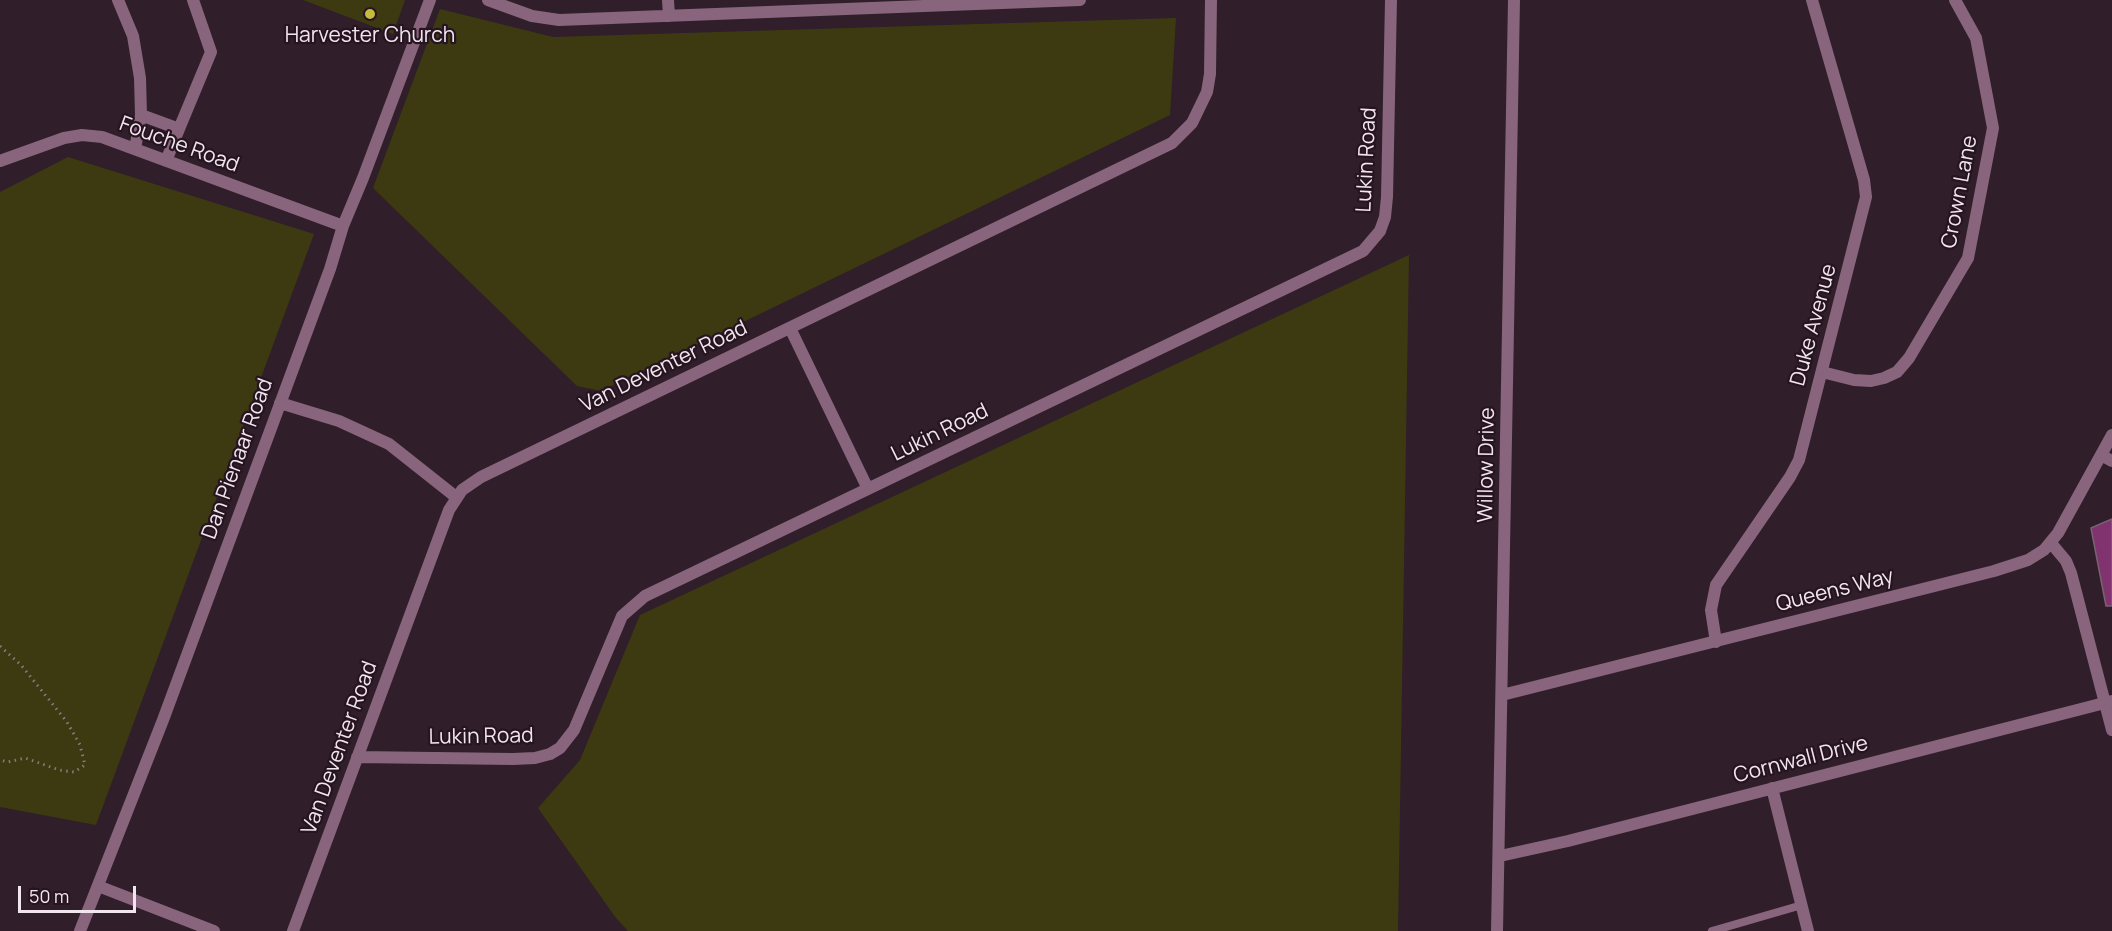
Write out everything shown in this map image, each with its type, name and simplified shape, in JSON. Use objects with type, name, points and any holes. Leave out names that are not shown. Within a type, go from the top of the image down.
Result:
[{"type":"street","points":[[118,0],[133,36],[140,78],[141,115],[135,149]]},
{"type":"street","points":[[166,161],[211,52],[193,0]]},
{"type":"street","name":"Dan Pienaar Road","points":[[80,931],[163,720],[343,226],[430,0]]},
{"type":"street","points":[[488,0],[550,20],[669,16],[861,4],[1080,0]]},
{"type":"street","points":[[668,0],[669,16]]},
{"type":"street","name":"Van Deventer Road","points":[[292,931],[449,510],[456,497],[467,485],[1146,157],[1181,136],[1192,123],[1207,92],[1210,74],[1211,0]]},
{"type":"street","name":"Lukin Road","points":[[357,757],[513,759],[535,758],[550,754],[560,748],[574,730],[622,616],[645,596],[1351,258],[1370,245],[1383,224],[1387,197],[1390,0]]},
{"type":"street","name":"Willow Drive","points":[[1497,931],[1514,0]]},
{"type":"street","name":"Duke Avenue","points":[[1716,642],[1711,609],[1714,590],[1795,468],[1866,197],[1864,180],[1812,0]]},
{"type":"street","name":"Crown Lane","points":[[1822,372],[1854,381],[1871,381],[1897,372],[1910,358],[1968,258],[1993,128],[1976,38],[1955,0]]},
{"type":"street","points":[[141,115],[179,129]]},
{"type":"street","name":"Fouche Road","points":[[0,161],[58,139],[82,135],[102,137],[343,226]]},
{"type":"street","points":[[790,328],[868,489]]},
{"type":"street","points":[[280,403],[339,421],[388,444],[456,497]]},
{"type":"street","name":"Queens Way","points":[[1502,695],[2019,564],[2036,556],[2051,543],[2107,458],[2112,435]]},
{"type":"street","points":[[2051,543],[2066,561],[2072,573],[2108,702],[2112,730]]},
{"type":"street","name":"Cornwall Drive","points":[[1500,856],[1535,849],[2108,702]]},
{"type":"street","points":[[1772,788],[1808,931]]},
{"type":"street","points":[[98,886],[214,931]]},
{"type":"lane","points":[[1712,931],[1802,905]]},
{"type":"path","points":[[0,646],[21,665],[67,722],[80,745],[85,765],[74,772],[59,770],[25,759],[8,762],[0,760]]},
{"type":"shaded area","name":"Harvester Church","points":[[303,0],[405,0],[393,34]]},
{"type":"shaded area","points":[[440,9],[553,37],[1176,18],[1170,115],[601,391],[577,386],[373,188]]},
{"type":"shaded area","points":[[68,157],[314,234],[96,825],[0,807],[0,192]]},
{"type":"shaded area","points":[[1409,255],[1398,931],[628,931],[616,918],[538,808],[580,760],[640,615]]},
{"type":"building","points":[[2112,519],[2112,606],[2106,606],[2091,528]]},
{"type":"place","name":"Harvester Church","points":[[370,14]]}]
